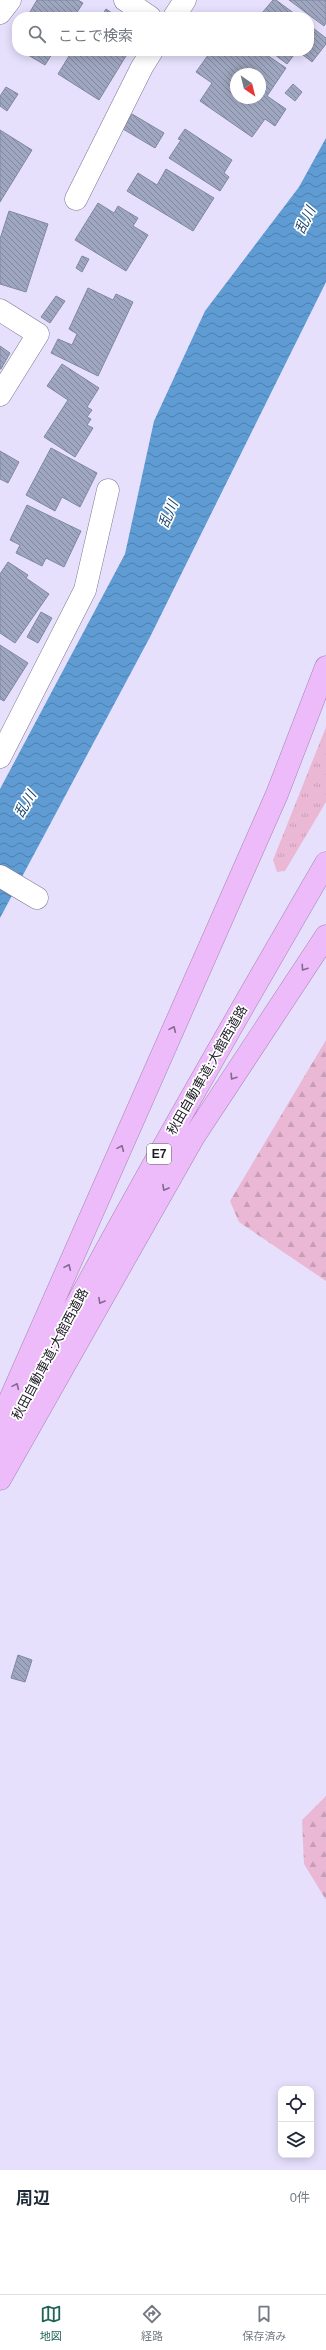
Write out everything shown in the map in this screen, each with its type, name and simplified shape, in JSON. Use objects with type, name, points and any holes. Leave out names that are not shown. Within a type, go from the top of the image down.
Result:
[{"type":"highway","points":[[0,1422],[277,794],[326,666]]},
{"type":"highway","name":"秋田自動車道;大館西道路","points":[[0,1448],[52,1348],[188,1102],[326,863]]},
{"type":"highway","points":[[0,1479],[193,1138],[326,936]]},
{"type":"street","points":[[0,13],[10,0]]},
{"type":"street","points":[[125,0],[143,12]]},
{"type":"street","points":[[177,12],[185,0]]},
{"type":"street","points":[[76,199],[149,56]]},
{"type":"street","points":[[0,310],[38,334],[0,395]]},
{"type":"street","points":[[1,751],[85,590],[108,490]]},
{"type":"street","points":[[0,876],[37,898]]},
{"type":"green space","points":[[326,727],[326,802],[285,871],[277,872],[273,860]]},
{"type":"green space","points":[[326,1040],[326,1281],[239,1222],[230,1201]]},
{"type":"green space","points":[[326,1796],[326,1900],[304,1864],[302,1820]]},
{"type":"water","name":"乱川","points":[[326,138],[326,282],[150,637],[0,918],[0,789],[125,554],[154,421],[205,311],[299,187]]},
{"type":"building","points":[[37,0],[78,0],[83,3],[77,12],[30,12]]},
{"type":"building","points":[[273,0],[276,0],[292,12],[263,12]]},
{"type":"building","points":[[289,0],[326,0],[326,23],[324,26],[314,19],[314,12],[305,12]]},
{"type":"building","points":[[314,29],[326,38],[326,44],[312,62],[304,56],[314,56]]},
{"type":"building","points":[[30,56],[51,56],[45,65]]},
{"type":"building","points":[[69,56],[126,56],[99,100],[58,74]]},
{"type":"building","points":[[207,56],[268,56],[286,68],[267,96],[286,109],[275,126],[265,119],[252,137],[200,101],[212,83],[196,72]]},
{"type":"building","points":[[277,56],[293,56],[287,64]]},
{"type":"building","points":[[293,84],[302,92],[295,101],[285,93]]},
{"type":"building","points":[[6,87],[18,94],[7,111],[0,106],[0,96]]},
{"type":"building","points":[[132,114],[164,133],[155,148],[123,129]]},
{"type":"building","points":[[185,129],[232,160],[224,173],[229,177],[220,191],[169,158],[181,140],[178,139]]},
{"type":"building","points":[[0,130],[32,150],[0,202]]},
{"type":"building","points":[[166,169],[214,198],[193,231],[127,191],[138,173],[157,185]]},
{"type":"building","points":[[98,203],[114,213],[118,206],[138,218],[133,226],[148,235],[126,271],[75,240]]},
{"type":"building","points":[[9,211],[48,224],[26,292],[0,284],[0,239]]},
{"type":"building","points":[[82,256],[89,259],[82,272],[76,268]]},
{"type":"building","points":[[88,288],[113,300],[116,294],[133,302],[98,376],[51,353],[58,339],[72,345],[77,334],[69,329]]},
{"type":"building","points":[[56,296],[65,301],[50,323],[41,317]]},
{"type":"building","points":[[0,346],[10,353],[1,369],[0,369]]},
{"type":"building","points":[[62,364],[99,388],[87,407],[92,410],[87,417],[91,419],[87,425],[93,428],[75,457],[44,437],[68,400],[47,386]]},
{"type":"building","points":[[51,448],[97,473],[80,507],[62,497],[55,511],[26,495]]},
{"type":"building","points":[[0,451],[19,462],[8,483],[0,479]]},
{"type":"building","points":[[27,505],[81,531],[64,567],[46,558],[42,566],[16,553],[20,545],[10,540]]},
{"type":"building","points":[[8,562],[28,575],[26,578],[49,594],[15,643],[0,633],[0,574]]},
{"type":"building","points":[[41,612],[52,618],[38,643],[27,637]]},
{"type":"building","points":[[0,645],[28,663],[4,701],[0,699]]},
{"type":"building","points":[[18,1655],[32,1660],[25,1682],[11,1678]]}]
